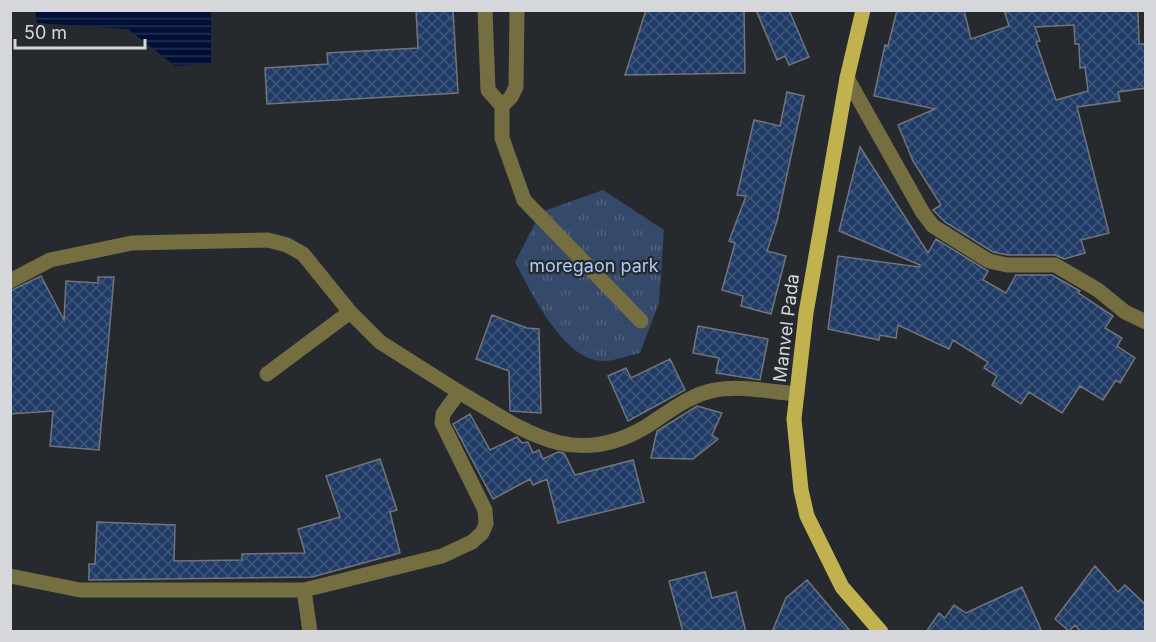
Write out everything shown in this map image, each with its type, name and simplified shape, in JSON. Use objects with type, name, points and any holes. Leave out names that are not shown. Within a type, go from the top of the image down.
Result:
[{"type":"main road","name":"Manvel Pada","points":[[863,10],[847,78],[806,313],[794,419],[801,490],[807,516],[842,587],[881,632]]},
{"type":"street","points":[[485,10],[488,90],[502,106],[502,138],[524,200],[641,321]]},
{"type":"street","points":[[502,106],[511,98],[516,87],[516,10]]},
{"type":"street","points":[[847,78],[923,213],[933,225],[989,261],[1007,265],[1055,265],[1098,290],[1125,312],[1146,322]]},
{"type":"street","points":[[10,281],[50,260],[132,243],[268,240],[287,245],[303,254],[350,312],[381,342],[459,392],[539,439],[569,446],[600,446],[625,439],[694,397],[713,390],[733,388],[797,394]]},
{"type":"street","points":[[267,374],[350,312]]},
{"type":"street","points":[[10,576],[80,590],[304,590],[442,556],[472,542],[482,533],[486,524],[485,510],[442,423],[443,414],[459,392]]},
{"type":"street","points":[[304,590],[310,632]]},
{"type":"green space","name":"moregaon park","points":[[603,190],[664,230],[659,303],[640,353],[604,361],[589,358],[575,350],[562,338],[540,307],[515,262],[541,212]]},
{"type":"shaded area","points":[[35,11],[211,11],[211,63],[175,66],[128,29],[37,23]]},
{"type":"building","points":[[416,10],[453,10],[458,93],[267,104],[265,68],[328,64],[327,53],[418,48]]},
{"type":"building","points":[[646,10],[744,10],[745,73],[625,75]]},
{"type":"building","points":[[756,10],[789,10],[809,57],[789,65],[785,56],[777,60]]},
{"type":"building","points":[[897,10],[964,10],[971,39],[1009,26],[1004,10],[1138,10],[1139,44],[1146,44],[1146,88],[1118,92],[1120,101],[1077,107],[1109,233],[1081,240],[1085,253],[1064,259],[1055,255],[1008,255],[993,252],[945,222],[933,210],[941,205],[913,161],[898,125],[935,109],[874,96],[885,45],[888,46]],"holes":[[[1074,25],[1075,44],[1079,44],[1080,68],[1085,67],[1088,91],[1056,100],[1036,42],[1040,41],[1035,27]]]},
{"type":"building","points":[[787,92],[804,96],[777,221],[767,251],[786,256],[771,314],[741,306],[743,296],[722,290],[735,243],[729,241],[746,196],[737,195],[754,120],[780,126]]},
{"type":"building","points":[[860,147],[928,253],[936,239],[988,271],[983,280],[1006,293],[1016,275],[1052,275],[1080,291],[1078,293],[1113,316],[1105,328],[1122,338],[1117,346],[1135,358],[1120,383],[1116,380],[1103,400],[1080,386],[1062,413],[1029,392],[1021,404],[992,385],[997,376],[984,368],[988,362],[953,340],[949,349],[898,325],[896,338],[880,335],[879,340],[828,329],[838,256],[919,267],[920,265],[839,231]]},
{"type":"building","points":[[41,276],[64,320],[66,281],[98,283],[98,277],[114,277],[99,450],[50,446],[53,411],[10,414],[10,291]]},
{"type":"building","points":[[492,315],[527,328],[539,329],[541,413],[510,411],[509,371],[476,359]]},
{"type":"building","points":[[698,326],[768,339],[760,380],[716,373],[719,358],[693,353]]},
{"type":"building","points":[[670,359],[685,390],[628,421],[608,376],[626,368],[631,378]]},
{"type":"building","points":[[697,406],[722,413],[712,435],[718,439],[693,459],[651,458],[657,431]]},
{"type":"building","points":[[470,414],[490,450],[517,437],[522,443],[528,442],[533,453],[539,450],[543,459],[558,452],[564,453],[575,475],[633,460],[644,502],[558,523],[547,479],[533,485],[530,479],[493,499],[453,424]]},
{"type":"building","points":[[380,459],[397,510],[390,512],[400,553],[312,577],[89,580],[89,564],[95,564],[97,522],[175,525],[174,561],[242,560],[242,554],[305,553],[298,529],[340,517],[326,476]]},
{"type":"building","points":[[1095,566],[1118,592],[1125,585],[1146,605],[1146,632],[1081,632],[1075,625],[1069,631],[1055,619]]},
{"type":"building","points":[[705,572],[712,598],[736,592],[746,632],[683,632],[669,581]]},
{"type":"building","points":[[807,580],[851,632],[772,632],[786,598]]},
{"type":"building","points":[[1022,587],[1042,632],[926,632],[939,613],[945,618],[954,605],[966,613]]}]
